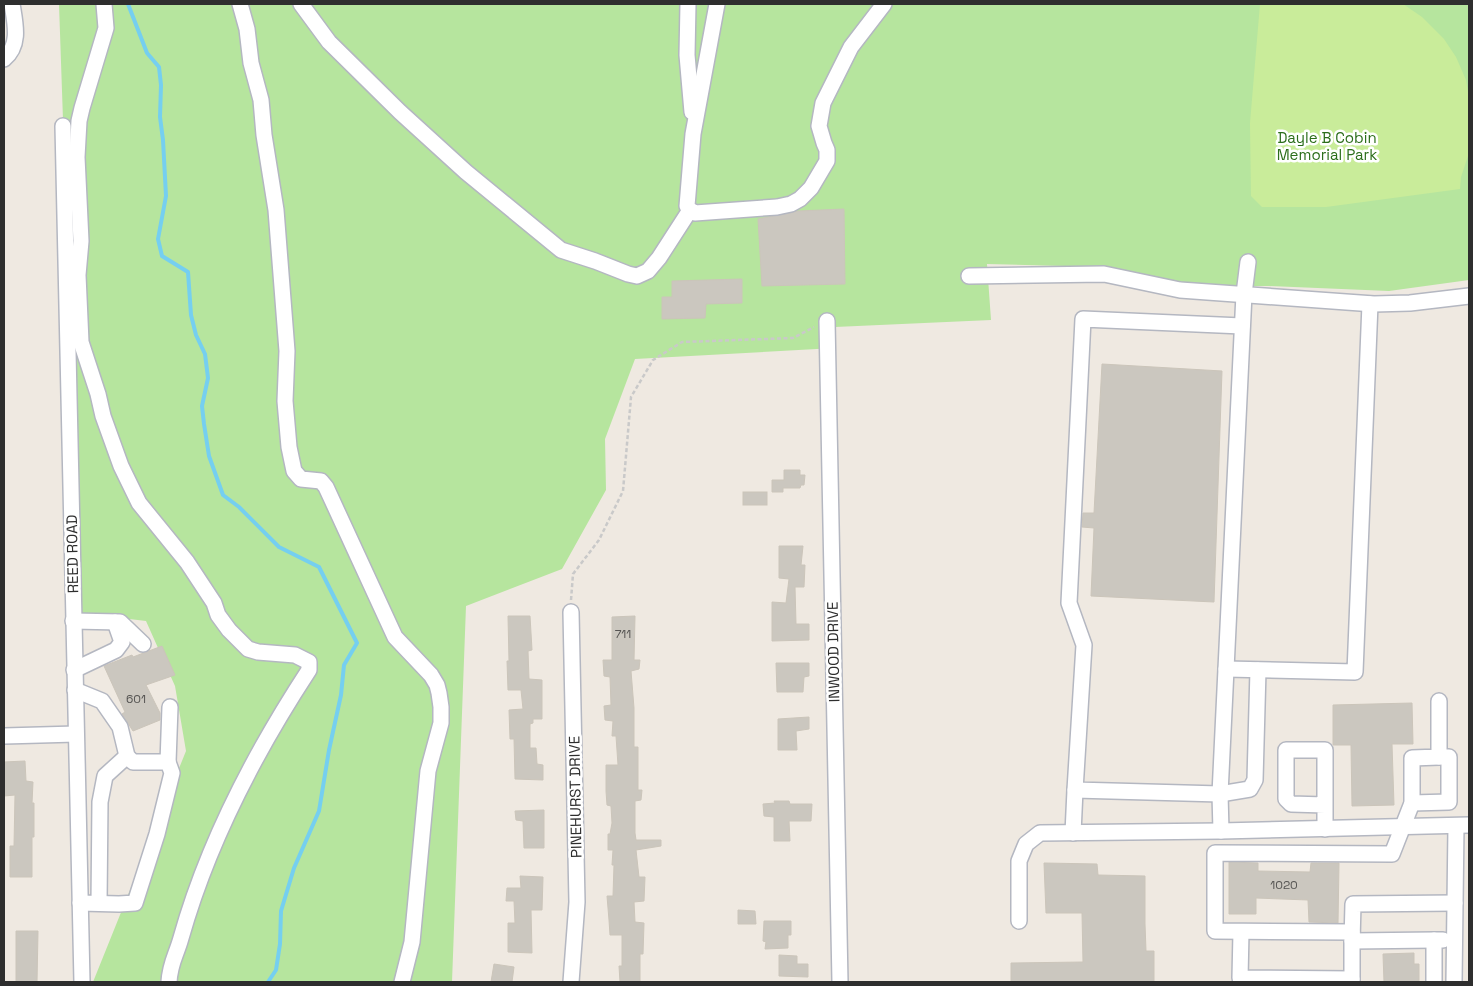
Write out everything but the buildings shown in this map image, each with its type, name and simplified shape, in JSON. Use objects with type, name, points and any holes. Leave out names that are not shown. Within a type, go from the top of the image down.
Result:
[{"type":"street","points":[[4,59],[14,48],[15,25],[12,4]]},
{"type":"street","points":[[104,4],[106,28],[79,121],[77,157],[81,240],[78,275],[81,342],[103,416],[121,466],[139,504],[187,562],[229,630],[248,649],[258,652],[295,655],[309,662],[310,666],[253,764],[212,847],[190,905],[172,961],[169,982]]},
{"type":"street","points":[[240,4],[251,62],[261,100],[264,135],[276,210],[287,351],[285,401],[289,447],[294,471],[301,479],[321,482],[326,487],[395,637],[431,675],[439,693],[441,723],[428,771],[413,932],[402,982]]},
{"type":"street","points":[[301,4],[329,42],[400,112],[466,172],[561,250],[637,276],[648,271],[660,258],[690,210]]},
{"type":"street","points":[[688,4],[687,55],[692,114],[696,120]]},
{"type":"street","points":[[717,4],[696,120],[689,171],[687,206],[695,213],[777,207],[791,204],[800,199],[811,188],[827,161],[827,150],[818,126],[823,103],[851,47],[884,4]]},
{"type":"street","name":"REED ROAD","points":[[63,126],[82,982]]},
{"type":"street","points":[[1221,831],[1220,794],[1242,326],[1248,262]]},
{"type":"street","points":[[969,276],[1104,274],[1180,290],[1370,304],[1410,303],[1469,296]]},
{"type":"street","points":[[1226,669],[1355,672],[1370,304]]},
{"type":"street","points":[[1073,833],[1074,790],[1084,645],[1069,603],[1083,319],[1242,326]]},
{"type":"street","name":"INWOOD DRIVE","points":[[826,321],[840,982]]},
{"type":"street","name":"PINEHURST DRIVE","points":[[571,612],[577,902],[571,982]]},
{"type":"street","points":[[74,622],[120,622],[143,644]]},
{"type":"street","points":[[74,670],[116,650],[122,642],[115,622]]},
{"type":"street","points":[[1074,790],[1220,794],[1250,789],[1255,780],[1258,670]]},
{"type":"street","points":[[75,690],[102,701],[120,727],[127,756],[133,762],[168,762]]},
{"type":"street","points":[[1439,701],[1439,757]]},
{"type":"street","points":[[80,902],[135,903],[157,834],[172,773],[168,762],[170,707]]},
{"type":"street","points":[[4,736],[76,734]]},
{"type":"street","points":[[99,903],[100,802],[105,776],[127,756]]},
{"type":"street","points":[[1412,803],[1449,802],[1449,757],[1412,758],[1412,803],[1392,854],[1215,853],[1215,932],[1455,940]]},
{"type":"street","points":[[77,783],[104,784]]},
{"type":"street","points":[[1325,804],[1325,829]]},
{"type":"street","points":[[1019,922],[1019,861],[1026,844],[1040,834],[1463,826],[1455,904],[1454,982]]},
{"type":"street","points":[[1241,932],[1240,978],[1352,980],[1353,904],[1455,904]]},
{"type":"street","points":[[1434,940],[1434,982]]},
{"type":"path","points":[[571,612],[573,574],[599,540],[623,491],[631,397],[653,360],[682,342],[793,338],[826,321]]},
{"type":"green space","name":"Dayle B Cobin Memorial Park","points":[[59,4],[1469,4],[1469,280],[1389,291],[1269,286],[1204,286],[1188,285],[1101,267],[987,264],[991,320],[835,327],[835,348],[635,359],[605,439],[606,490],[562,569],[466,606],[452,982],[93,982],[186,751],[175,686],[146,621],[80,613]]},
{"type":"green space","name":"Dayle B Cobin Memorial Park","points":[[1260,4],[1403,4],[1422,17],[1444,39],[1456,57],[1466,80],[1469,98],[1469,153],[1461,177],[1460,189],[1326,207],[1262,207],[1251,196],[1250,123]]},
{"type":"waterway","points":[[128,4],[147,53],[159,67],[161,85],[160,117],[166,196],[158,239],[162,256],[188,272],[191,315],[196,335],[205,354],[208,378],[202,406],[209,456],[223,495],[239,507],[279,547],[319,567],[357,643],[344,665],[341,695],[329,750],[319,811],[294,868],[281,911],[280,944],[276,970],[268,982]]}]
